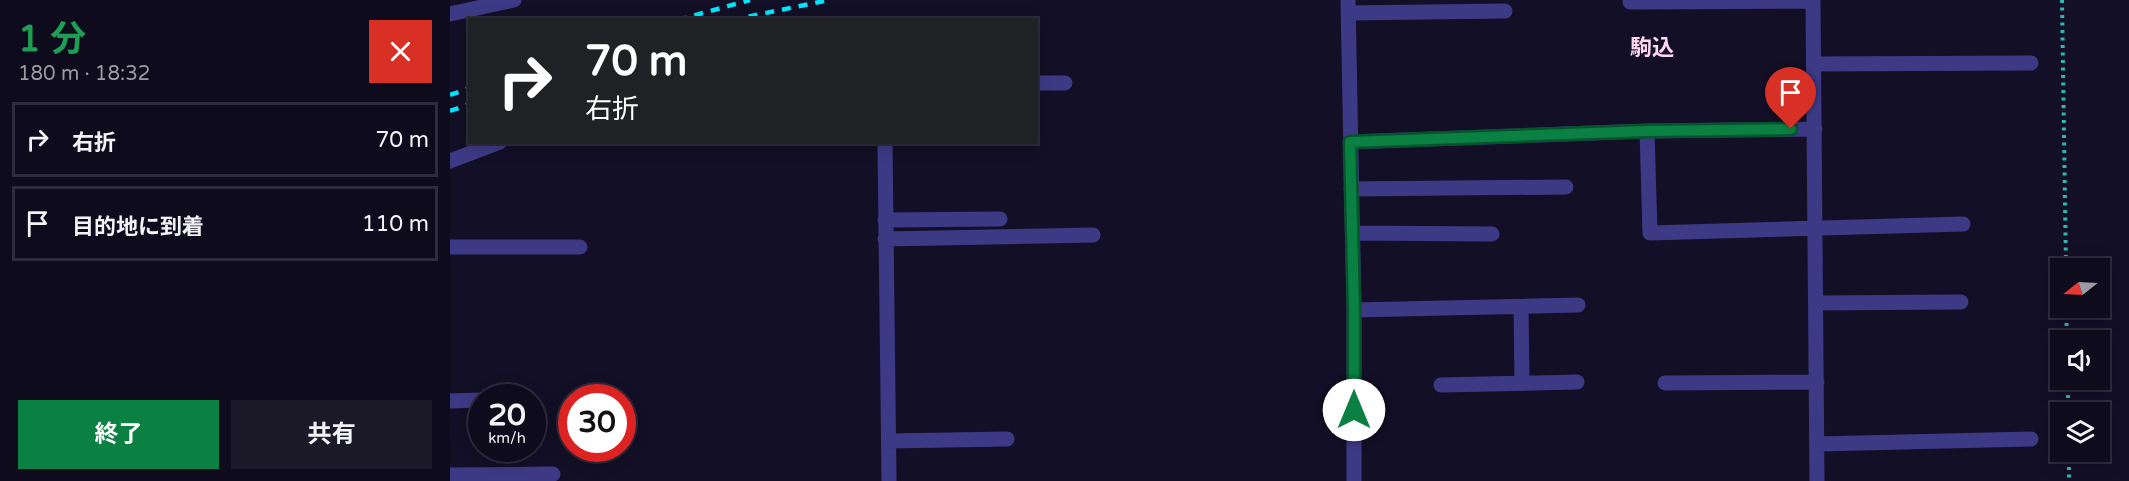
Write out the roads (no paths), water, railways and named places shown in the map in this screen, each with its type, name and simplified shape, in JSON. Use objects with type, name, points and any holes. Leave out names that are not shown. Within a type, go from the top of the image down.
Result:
[{"type":"street","points":[[450,14],[506,1]]},
{"type":"street","points":[[1630,2],[1813,1],[1818,481]]},
{"type":"street","points":[[1354,481],[1354,310],[1348,6],[1505,11]]},
{"type":"street","points":[[1814,64],[2031,63]]},
{"type":"street","points":[[1038,83],[1065,82]]},
{"type":"street","points":[[1350,142],[1647,131],[1815,129]]},
{"type":"street","points":[[1647,131],[1650,233],[1963,224]]},
{"type":"street","points":[[450,161],[495,144]]},
{"type":"street","points":[[885,144],[889,481]]},
{"type":"street","points":[[1351,189],[1566,187]]},
{"type":"street","points":[[885,220],[1000,219]]},
{"type":"street","points":[[1353,233],[1492,234]]},
{"type":"street","points":[[885,239],[1092,235]]},
{"type":"street","points":[[450,247],[580,248]]},
{"type":"street","points":[[1816,303],[1961,302]]},
{"type":"street","points":[[1354,310],[1578,305]]},
{"type":"street","points":[[1521,307],[1522,383]]},
{"type":"street","points":[[1441,385],[1577,382]]},
{"type":"street","points":[[1665,383],[1817,382]]},
{"type":"street","points":[[450,401],[468,400]]},
{"type":"street","points":[[889,441],[1007,439]]},
{"type":"street","points":[[1817,444],[2031,439]]},
{"type":"street","points":[[450,475],[553,474]]},
{"type":"railway","points":[[685,18],[750,0]]},
{"type":"railway","points":[[742,18],[829,0]]},
{"type":"railway","points":[[450,95],[468,89]]},
{"type":"railway","points":[[450,111],[468,105]]},
{"type":"district","name":"駒込","points":[[1652,47]]}]
